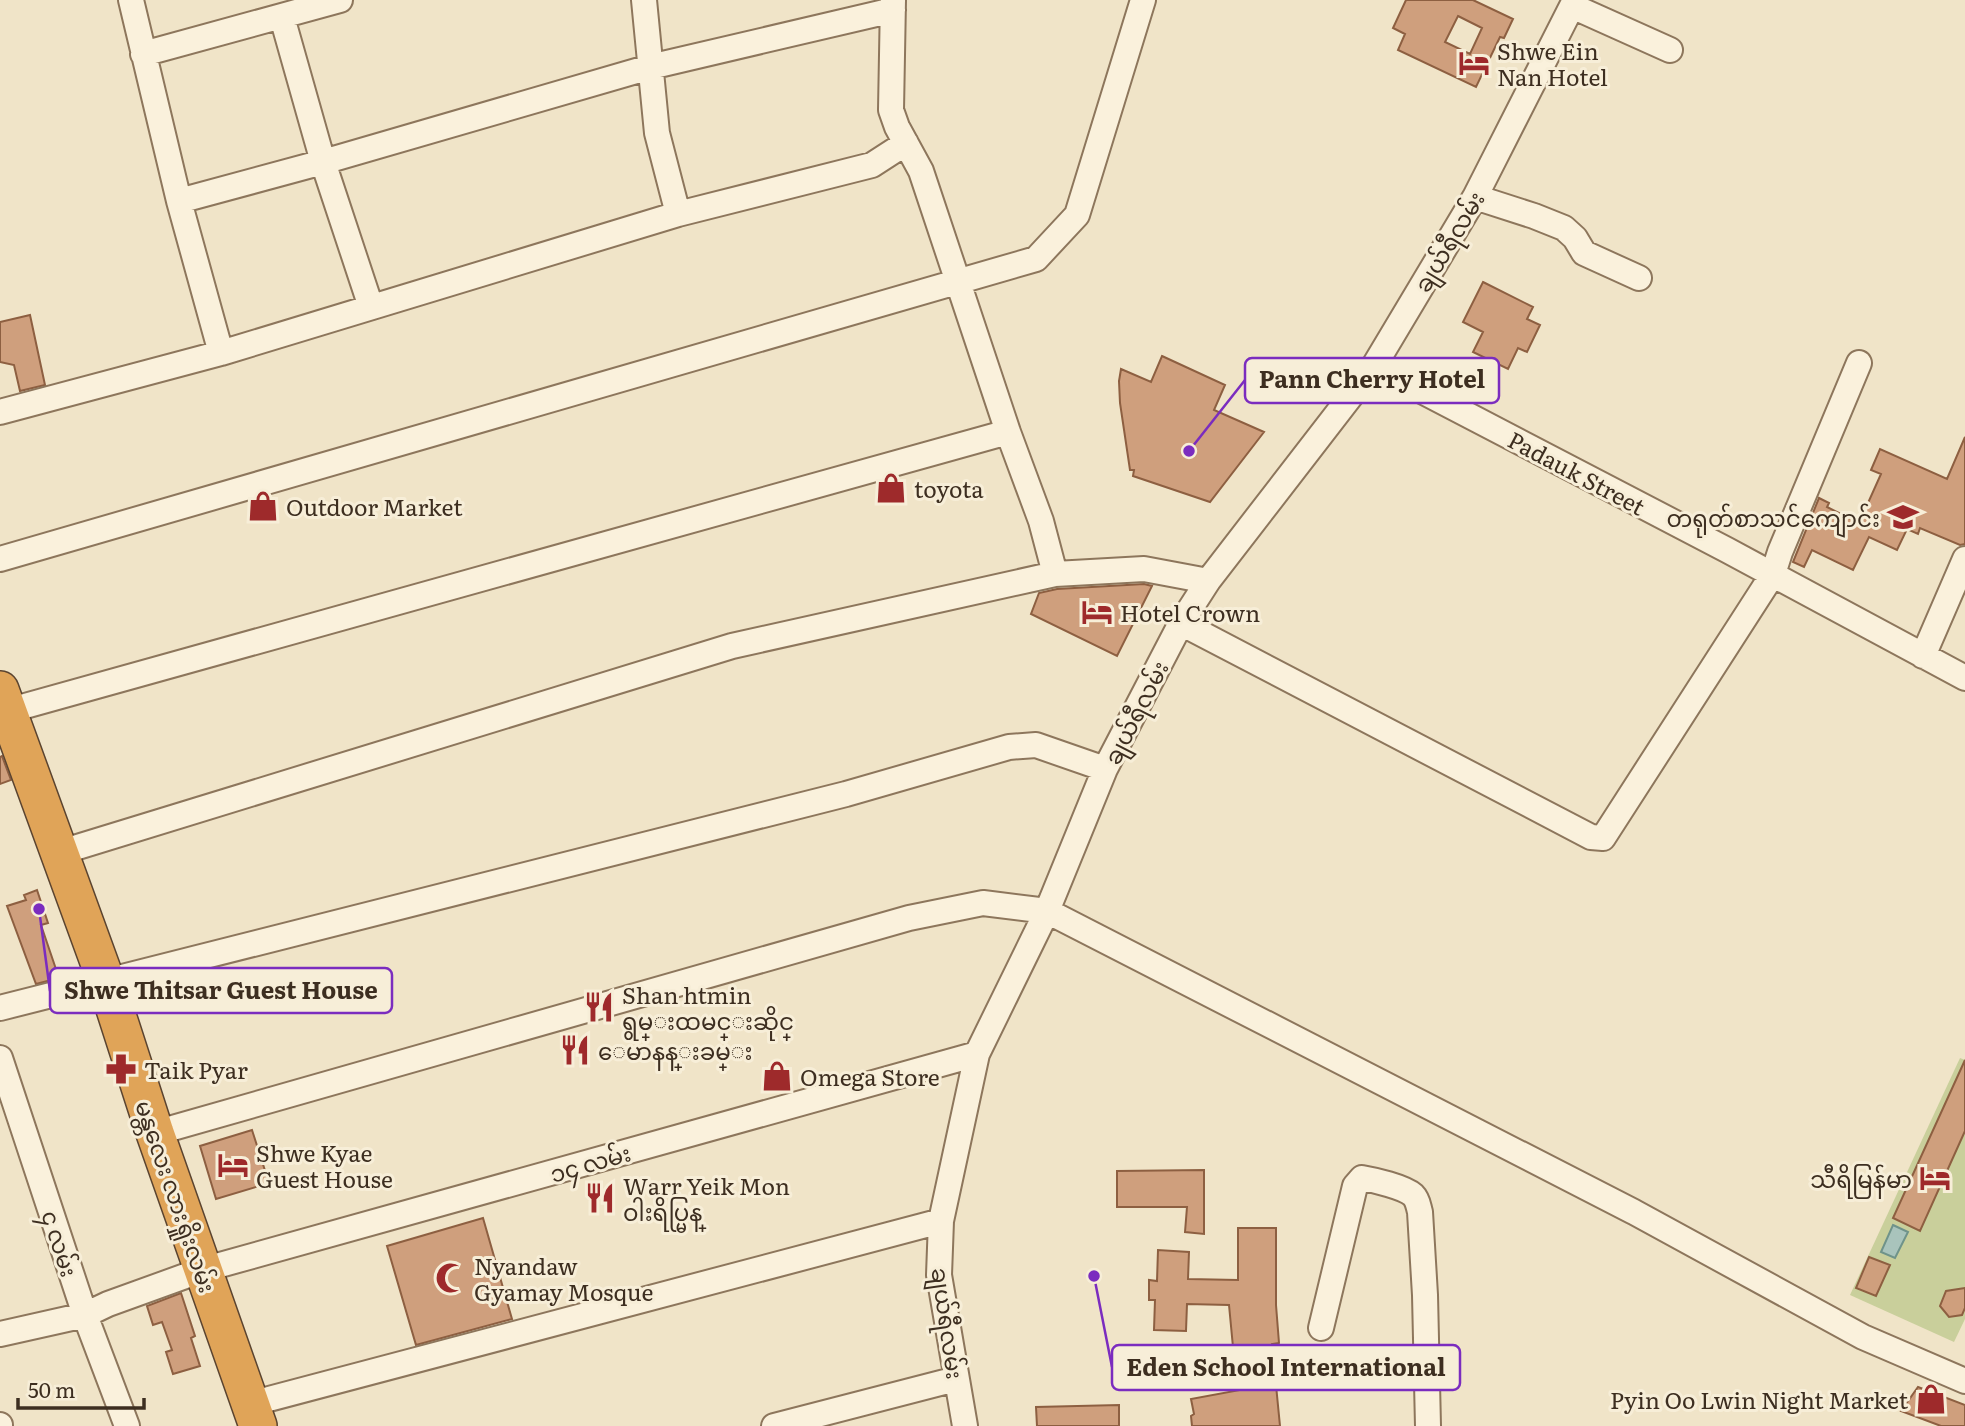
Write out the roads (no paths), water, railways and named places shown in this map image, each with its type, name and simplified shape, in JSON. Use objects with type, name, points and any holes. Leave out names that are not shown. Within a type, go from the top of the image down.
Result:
[{"type":"highway","name":"မန္တလေး လားရှိုးလမ်း","points":[[2,704],[106,981],[155,1133],[254,1415]]},
{"type":"street","points":[[131,0],[180,201],[221,353]]},
{"type":"street","points":[[143,54],[340,0]]},
{"type":"street","points":[[644,0],[657,133],[678,215]]},
{"type":"street","points":[[0,559],[1036,259],[1077,215],[1143,0]]},
{"type":"street","points":[[1573,3],[1670,50]]},
{"type":"street","name":"ချယ်ရီလမ်း","points":[[965,1426],[939,1275],[941,1221],[977,1054],[1047,911],[1105,769],[1181,623],[1208,581],[1374,366],[1475,197],[1573,3]]},
{"type":"street","points":[[180,201],[650,67],[893,5],[891,110],[921,171],[1008,432],[1041,521],[1055,574]]},
{"type":"street","points":[[282,17],[323,162],[371,307]]},
{"type":"street","points":[[0,412],[221,353],[678,215],[872,164],[906,143]]},
{"type":"street","points":[[1475,197],[1564,228],[1575,238],[1584,253],[1639,278]]},
{"type":"street","points":[[1181,623],[1591,837],[1600,839],[1607,834],[1773,574],[1859,363]]},
{"type":"street","name":"Padauk Street","points":[[1374,366],[1773,574],[1965,678]]},
{"type":"street","points":[[2,704],[1008,432]]},
{"type":"street","points":[[1923,656],[1965,559]]},
{"type":"street","points":[[58,853],[732,646],[1055,574],[1144,569],[1208,581]]},
{"type":"street","points":[[0,1008],[833,797],[1009,747],[1036,745],[1105,769]]},
{"type":"street","points":[[155,1133],[909,918],[983,903],[1047,911],[1634,1212],[1863,1338],[1965,1381]]},
{"type":"street","name":"၁၄ လမ်း","points":[[0,1334],[85,1315],[202,1270],[977,1054]]},
{"type":"street","name":"၄ လမ်း","points":[[0,1058],[85,1315],[127,1426]]},
{"type":"street","points":[[1321,1328],[1355,1186],[1362,1178],[1371,1179],[1411,1193],[1420,1212],[1428,1426]]},
{"type":"street","points":[[254,1415],[941,1221]]},
{"type":"street","points":[[774,1426],[956,1379]]},
{"type":"water","points":[[1893,1225],[1908,1232],[1895,1258],[1881,1252]]},
{"type":"place","name":"Shwe Ein Nan Hotel","points":[[1474,63]]},
{"type":"place","name":"Pann Cherry Hotel","points":[[1189,451]]},
{"type":"place","name":"toyota","points":[[891,488]]},
{"type":"place","name":"Outdoor Market","points":[[263,506]]},
{"type":"place","name":"တရုတ်စာသင်ကျောင်း","points":[[1903,517]]},
{"type":"place","name":"Hotel Crown","points":[[1097,612]]},
{"type":"place","name":"Shwe Thitsar Guest House","points":[[39,909]]},
{"type":"place","name":"Shan htmin ရွမ္းထမင္းဆိုင္","points":[[599,1007]]},
{"type":"place","name":"ေမာနန္းခမ္း","points":[[575,1050]]},
{"type":"place","name":"Taik Pyar","points":[[121,1069]]},
{"type":"place","name":"Omega Store","points":[[777,1076]]},
{"type":"place","name":"Shwe Kyae Guest House","points":[[233,1165]]},
{"type":"place","name":"သီရိမြန်မာ","points":[[1935,1178]]},
{"type":"place","name":"Warr Yeik Mon ဝါးရိပ္မြန္","points":[[600,1198]]},
{"type":"place","name":"Eden School International","points":[[1094,1276]]},
{"type":"place","name":"Nyandaw Gyamay Mosque","points":[[451,1278]]},
{"type":"place","name":"Pyin Oo Lwin Night Market","points":[[1931,1399]]}]
